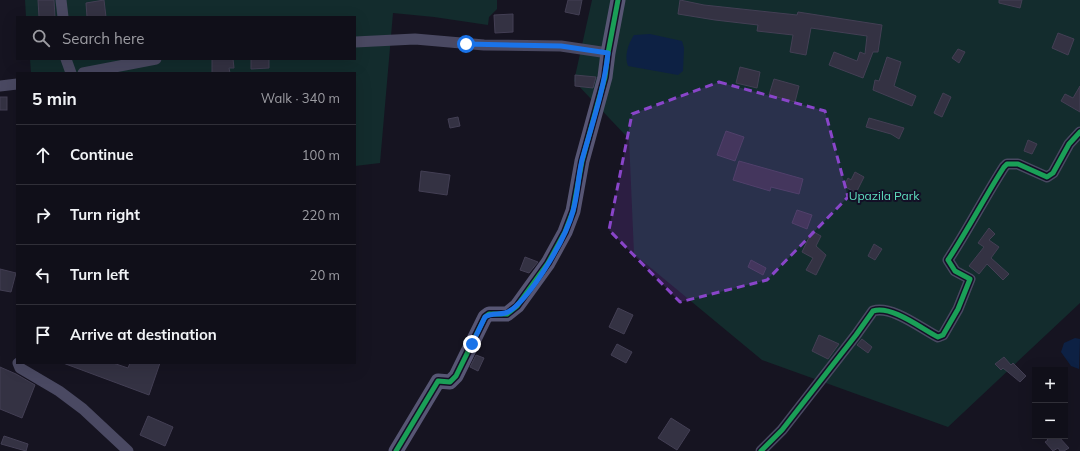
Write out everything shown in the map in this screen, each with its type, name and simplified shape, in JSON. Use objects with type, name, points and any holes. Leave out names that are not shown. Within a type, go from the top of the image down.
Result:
[{"type":"street","points":[[61,0],[62,16]]},
{"type":"street","points":[[396,451],[438,381],[450,382],[456,376],[485,317],[489,314],[507,314],[517,306],[552,257],[573,211],[582,161],[605,77],[618,0]]},
{"type":"street","points":[[356,42],[415,39],[484,44],[532,44],[561,46],[608,53]]},
{"type":"street","points":[[66,60],[71,72]]},
{"type":"street","points":[[88,72],[151,60]]},
{"type":"street","points":[[0,86],[16,84]]},
{"type":"street","points":[[761,451],[782,430],[852,341],[873,311],[885,311],[900,316],[938,337],[943,335],[958,309],[970,279],[955,271],[948,260],[970,228],[984,200],[1004,167],[1007,164],[1018,164],[1047,177],[1053,173],[1069,144],[1080,132]]},
{"type":"street","points":[[18,364],[20,368],[59,391],[83,409],[128,451]]},
{"type":"highlighted area","points":[[719,82],[825,111],[848,197],[767,280],[680,302],[609,230],[632,114]]},
{"type":"green space","points":[[25,0],[497,0],[497,9],[489,17],[488,25],[393,13],[380,163],[356,166],[356,72],[31,72],[30,60],[356,60],[356,16],[26,16]]},
{"type":"green space","name":"Upazila Park","points":[[592,0],[1080,0],[1080,303],[948,427],[762,360],[634,254],[629,139],[574,81]]},
{"type":"water","points":[[650,34],[682,41],[684,48],[683,71],[678,75],[628,66],[626,58],[627,50],[634,35]]},
{"type":"water","points":[[1075,338],[1080,339],[1079,369],[1071,366],[1061,352],[1064,343]]},
{"type":"building","points":[[38,0],[54,0],[55,16],[39,16]]},
{"type":"building","points":[[104,0],[106,16],[87,16],[86,3]]},
{"type":"building","points":[[568,0],[582,0],[579,15],[565,12]]},
{"type":"building","points":[[680,0],[704,5],[797,15],[798,12],[882,25],[878,52],[873,52],[863,78],[829,65],[834,52],[857,61],[860,52],[865,54],[867,36],[811,28],[806,55],[790,52],[793,35],[757,31],[758,25],[678,14]]},
{"type":"building","points":[[999,0],[1022,0],[1020,8],[999,3]]},
{"type":"building","points":[[513,14],[513,32],[495,33],[494,15]]},
{"type":"building","points":[[1058,33],[1074,39],[1068,55],[1052,48]]},
{"type":"building","points":[[958,49],[965,52],[959,63],[952,58]]},
{"type":"building","points":[[887,57],[901,62],[894,86],[916,96],[912,106],[873,90],[875,80],[879,81]]},
{"type":"building","points":[[212,60],[233,60],[234,68],[229,68],[230,72],[212,72]]},
{"type":"building","points":[[251,60],[269,60],[269,68],[251,69]]},
{"type":"building","points":[[740,67],[760,72],[757,88],[736,83]]},
{"type":"building","points":[[575,75],[596,77],[593,88],[575,86]]},
{"type":"building","points":[[774,79],[799,86],[795,102],[769,95]]},
{"type":"building","points":[[1080,86],[1080,112],[1061,101],[1065,94],[1073,98]]},
{"type":"building","points":[[943,93],[951,97],[942,117],[934,113]]},
{"type":"building","points":[[0,97],[7,97],[7,110],[0,110]]},
{"type":"building","points":[[458,117],[460,126],[450,128],[448,119]]},
{"type":"building","points":[[869,118],[904,128],[899,139],[891,134],[866,127]]},
{"type":"building","points":[[726,131],[744,137],[735,161],[717,155]]},
{"type":"building","points":[[1028,140],[1037,144],[1032,154],[1024,151]]},
{"type":"building","points":[[739,161],[803,179],[799,194],[771,187],[770,191],[733,180]]},
{"type":"building","points":[[421,171],[450,175],[447,195],[419,191]]},
{"type":"building","points":[[855,172],[864,177],[856,193],[844,186],[848,178],[851,180]]},
{"type":"building","points":[[797,210],[812,215],[807,229],[792,223]]},
{"type":"building","points":[[989,228],[995,234],[989,240],[999,247],[991,258],[1009,274],[1003,280],[987,264],[979,274],[969,266],[984,247],[978,243]]},
{"type":"building","points":[[812,231],[821,236],[816,246],[826,255],[816,275],[806,270],[813,258],[802,252]]},
{"type":"building","points":[[874,244],[882,249],[875,260],[868,256]]},
{"type":"building","points":[[525,257],[538,262],[529,273],[520,270]]},
{"type":"building","points":[[751,260],[766,268],[763,275],[748,267]]},
{"type":"building","points":[[0,269],[16,273],[11,292],[0,290]]},
{"type":"building","points":[[618,308],[633,315],[624,334],[609,327]]},
{"type":"building","points":[[819,335],[839,344],[828,359],[812,351]]},
{"type":"building","points":[[862,339],[872,347],[868,353],[857,345]]},
{"type":"building","points":[[617,344],[632,352],[626,363],[611,355]]},
{"type":"building","points":[[476,355],[484,358],[478,371],[470,367]]},
{"type":"building","points":[[1004,357],[1011,365],[1013,363],[1026,376],[1020,382],[1003,368],[1001,370],[995,364]]},
{"type":"building","points":[[66,364],[116,364],[128,368],[130,364],[160,364],[149,395]]},
{"type":"building","points":[[0,367],[35,385],[22,418],[0,409]]},
{"type":"building","points":[[148,416],[173,427],[165,446],[140,435]]},
{"type":"building","points":[[671,418],[690,430],[677,450],[658,438]]},
{"type":"building","points":[[4,436],[28,444],[26,451],[1,444]]},
{"type":"building","points":[[1047,439],[1061,439],[1069,448],[1064,451],[1060,451],[1058,448],[1053,451],[1045,442],[1048,440]]},
{"type":"cycle path","points":[[396,451],[438,381],[450,382],[456,376],[485,317],[489,314],[507,314],[517,306],[548,263],[565,232],[573,211],[582,161],[605,77],[618,0]]},
{"type":"cycle path","points":[[761,451],[782,430],[873,311],[881,310],[898,314],[938,337],[943,335],[958,309],[970,279],[955,271],[948,260],[1004,167],[1007,164],[1018,164],[1047,177],[1053,173],[1069,144],[1080,132]]},
{"type":"route","points":[[466,44],[532,44],[561,46],[608,53],[599,105],[582,161],[573,211],[565,232],[537,280],[517,306],[507,314],[489,314],[485,317],[472,344]]}]
